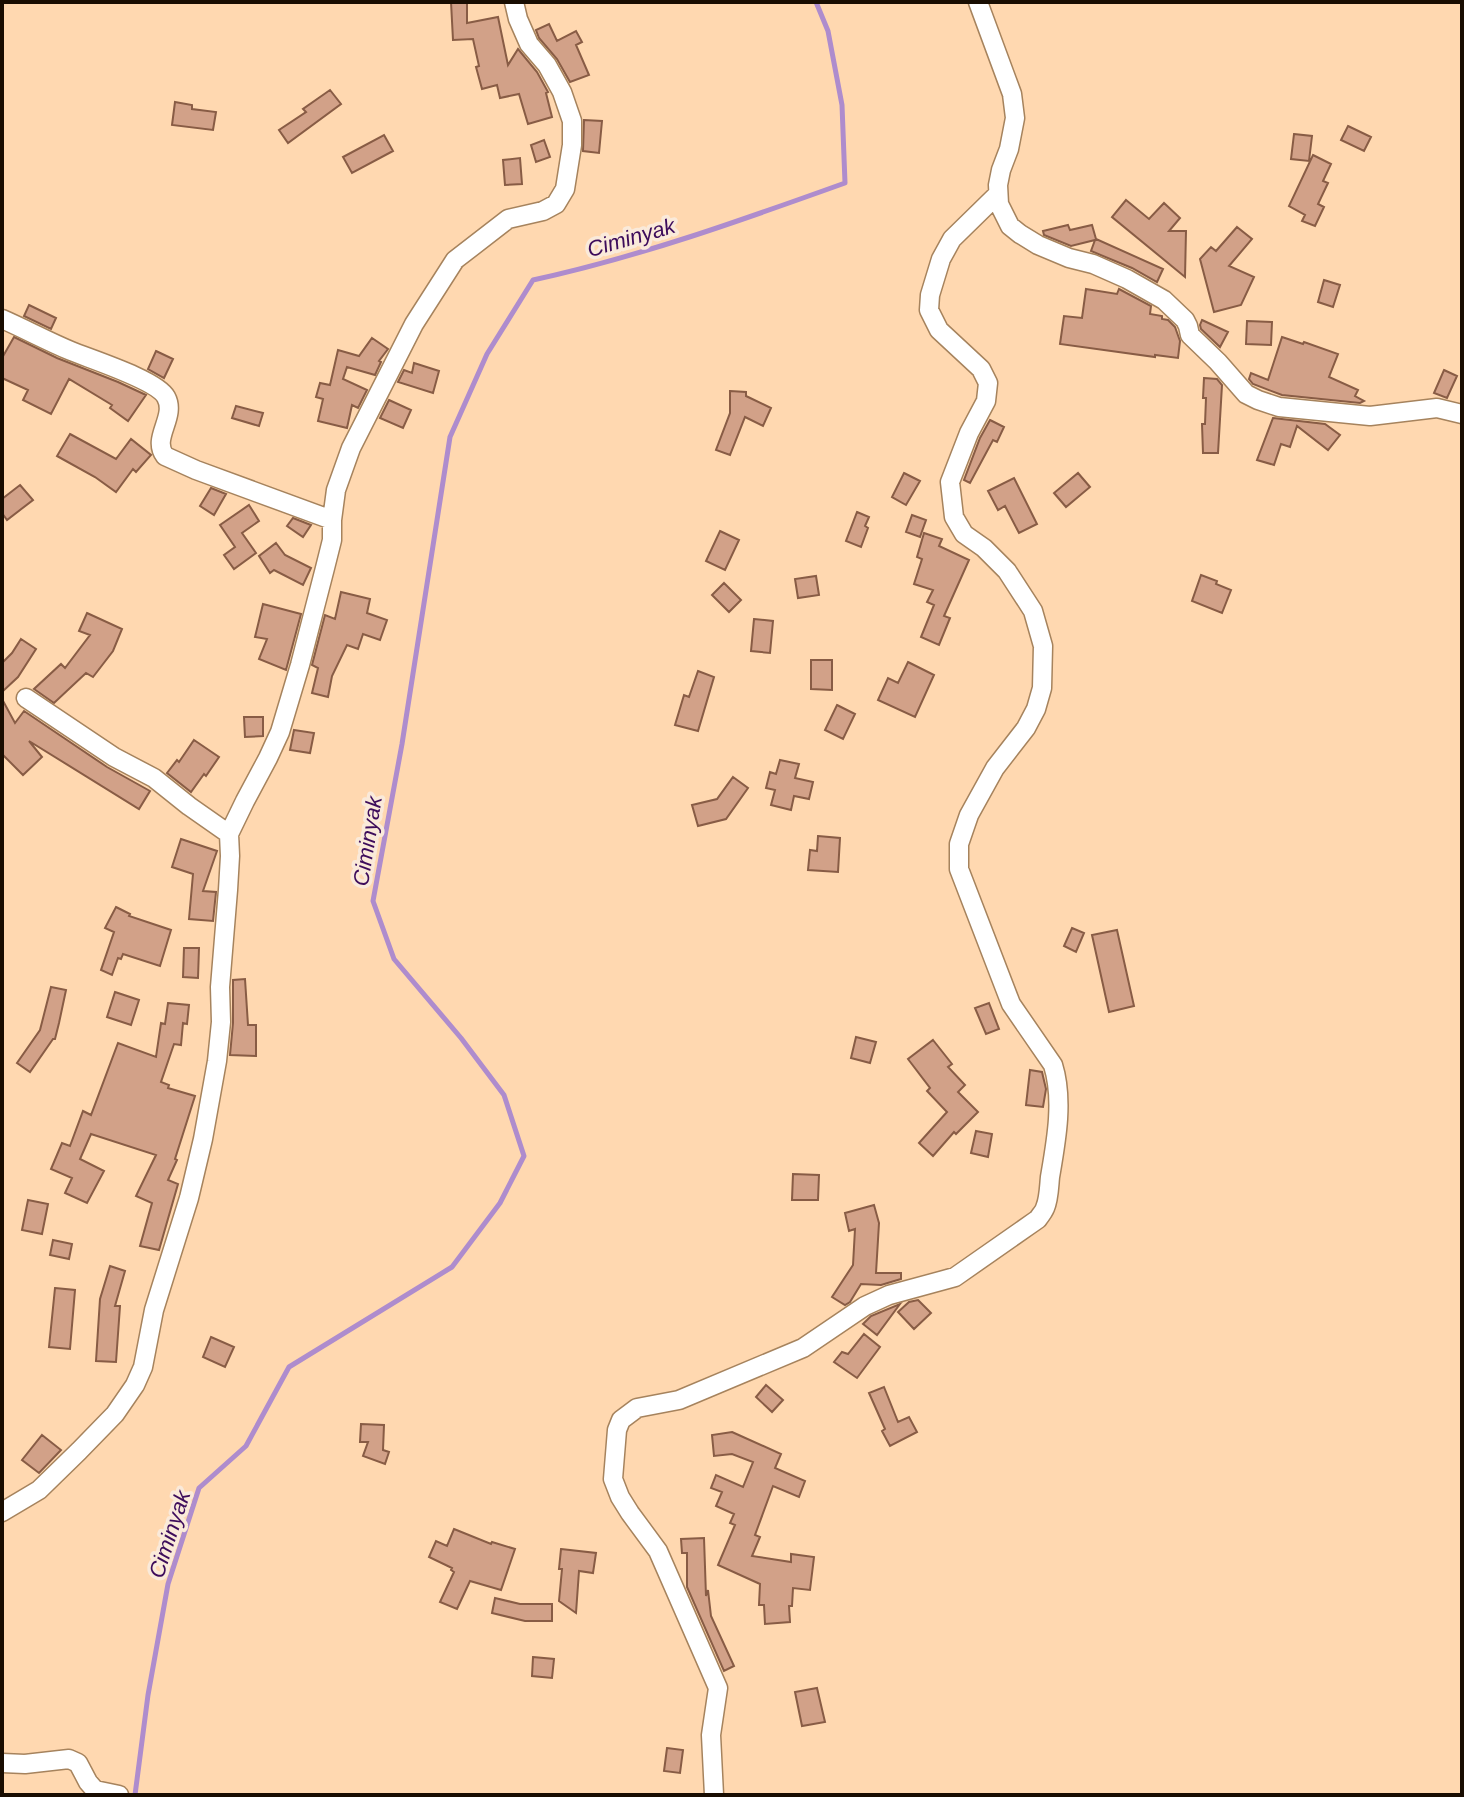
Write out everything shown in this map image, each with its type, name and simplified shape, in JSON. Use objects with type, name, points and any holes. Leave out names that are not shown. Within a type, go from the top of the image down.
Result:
[{"type":"street","points":[[2,1512],[39,1490],[115,1414],[143,1367],[154,1310],[189,1198],[217,1061],[229,834],[280,732],[332,540],[336,490],[351,448],[414,324],[455,260],[508,219],[543,211],[556,204],[565,189],[572,145],[572,121],[562,92],[547,65],[529,44],[514,2]]},
{"type":"street","points":[[978,2],[1012,94],[1015,118],[998,194],[1002,214],[1010,226],[1038,245],[1105,269],[1164,300],[1185,320],[1190,335],[1246,394],[1279,407],[1326,413],[1370,416],[1437,408],[1462,414]]},
{"type":"street","points":[[714,1795],[711,1735],[718,1688],[658,1551],[620,1497],[613,1479],[617,1430],[621,1420],[637,1408],[679,1400],[803,1348],[865,1306],[889,1295],[955,1277],[1038,1219],[1047,1199],[1055,1145],[1056,1076],[1053,1065],[1011,1004],[959,869],[959,844],[969,815],[995,768],[1026,728],[1036,709],[1042,688],[1043,646],[1033,611],[1007,571],[984,548],[964,534],[954,517],[950,482],[969,433],[986,401],[988,383],[981,369],[939,330],[929,310],[930,295],[941,259],[952,239],[998,194]]},
{"type":"street","points":[[2,319],[131,374],[159,390],[166,396],[169,408],[160,443],[165,456],[332,520]]},
{"type":"street","points":[[26,698],[114,757],[154,778],[229,834]]},
{"type":"street","points":[[2,1763],[69,1759],[78,1763],[95,1790],[118,1794]]},
{"type":"building","points":[[451,2],[467,2],[467,23],[498,17],[508,65],[518,49],[537,72],[548,92],[552,117],[528,124],[519,94],[500,98],[497,85],[482,89],[473,39],[453,40]]},
{"type":"building","points":[[549,24],[557,41],[576,31],[582,42],[576,45],[589,75],[570,82],[536,30]]},
{"type":"building","points":[[330,90],[341,104],[288,143],[279,130],[306,112],[303,109]]},
{"type":"building","points":[[175,102],[192,105],[192,109],[216,112],[213,130],[172,125]]},
{"type":"building","points":[[584,120],[602,121],[599,153],[583,151]]},
{"type":"building","points":[[1348,126],[1371,137],[1364,151],[1341,140]]},
{"type":"building","points":[[1294,134],[1312,136],[1309,161],[1291,159]]},
{"type":"building","points":[[384,135],[393,151],[352,173],[343,157]]},
{"type":"building","points":[[544,140],[550,157],[536,162],[531,145]]},
{"type":"building","points":[[1313,155],[1331,164],[1323,181],[1328,183],[1318,204],[1324,207],[1315,226],[1302,221],[1305,215],[1289,206]]},
{"type":"building","points":[[520,158],[522,184],[505,185],[503,160]]},
{"type":"building","points":[[1126,200],[1149,219],[1164,203],[1180,218],[1169,231],[1186,231],[1185,277],[1112,217]]},
{"type":"building","points":[[1068,225],[1070,230],[1092,225],[1096,239],[1163,269],[1157,282],[1091,251],[1095,240],[1071,246],[1044,235],[1043,231]]},
{"type":"building","points":[[1237,227],[1252,239],[1229,266],[1254,277],[1241,305],[1214,312],[1200,259],[1211,247],[1216,251]]},
{"type":"building","points":[[1324,280],[1340,285],[1333,307],[1318,302]]},
{"type":"building","points":[[1086,289],[1117,294],[1119,289],[1151,306],[1150,314],[1162,316],[1175,327],[1180,341],[1178,358],[1060,344],[1064,316],[1082,318]]},
{"type":"building","points":[[29,305],[56,318],[51,329],[24,316]]},
{"type":"building","points":[[1202,320],[1228,332],[1220,347],[1201,329]]},
{"type":"building","points":[[1247,321],[1272,322],[1271,345],[1246,344]]},
{"type":"building","points":[[14,337],[146,395],[128,421],[110,408],[112,405],[69,379],[51,414],[23,400],[28,390],[2,378],[2,358]]},
{"type":"building","points":[[1282,337],[1338,354],[1329,377],[1358,390],[1355,396],[1364,401],[1282,395],[1253,384],[1249,379],[1251,373],[1268,380]]},
{"type":"building","points":[[372,338],[388,349],[379,361],[375,375],[347,367],[343,379],[367,390],[358,408],[352,405],[347,428],[318,421],[323,399],[316,397],[320,383],[330,385],[338,350],[359,356]]},
{"type":"building","points":[[156,351],[173,359],[164,378],[148,369]]},
{"type":"building","points":[[414,363],[439,371],[433,393],[398,382],[404,370],[412,373]]},
{"type":"building","points":[[1444,370],[1457,376],[1447,398],[1434,393]]},
{"type":"building","points":[[1204,378],[1217,379],[1222,385],[1218,453],[1203,453]]},
{"type":"building","points":[[730,391],[746,392],[746,396],[771,408],[763,426],[745,417],[730,455],[716,450],[730,413]]},
{"type":"building","points":[[389,400],[411,410],[403,428],[380,418]]},
{"type":"building","points":[[236,406],[263,413],[259,426],[232,418]]},
{"type":"building","points":[[1273,418],[1325,424],[1340,435],[1328,450],[1297,426],[1290,447],[1281,444],[1274,465],[1257,460]]},
{"type":"building","points":[[990,420],[1004,427],[997,442],[993,440],[970,483],[964,480]]},
{"type":"building","points":[[70,434],[116,459],[131,439],[151,455],[136,472],[133,469],[116,492],[57,456]]},
{"type":"building","points":[[904,473],[920,481],[906,505],[892,497]]},
{"type":"building","points":[[1078,473],[1090,487],[1066,507],[1054,493]]},
{"type":"building","points":[[1014,478],[1037,524],[1019,533],[1005,506],[998,510],[988,491]]},
{"type":"building","points":[[20,485],[33,500],[7,520],[2,513],[2,499]]},
{"type":"building","points":[[211,488],[226,494],[214,515],[200,506]]},
{"type":"building","points":[[249,505],[259,521],[242,533],[256,553],[234,569],[224,555],[235,547],[220,525]]},
{"type":"building","points":[[857,512],[869,517],[861,547],[846,541]]},
{"type":"building","points":[[912,515],[926,520],[920,537],[906,532]]},
{"type":"building","points":[[293,518],[311,525],[303,537],[287,526]]},
{"type":"building","points":[[720,531],[739,540],[725,570],[706,561]]},
{"type":"building","points":[[924,533],[942,539],[939,546],[969,560],[944,616],[950,618],[939,645],[921,637],[934,605],[927,602],[933,590],[914,584],[922,559],[917,557]]},
{"type":"building","points":[[276,543],[285,555],[311,568],[303,585],[274,570],[270,573],[259,556]]},
{"type":"building","points":[[1201,575],[1231,590],[1222,613],[1192,601]]},
{"type":"building","points":[[816,576],[819,595],[798,598],[795,579]]},
{"type":"building","points":[[724,583],[741,600],[729,612],[712,595]]},
{"type":"building","points":[[341,592],[370,599],[367,613],[387,620],[380,640],[363,634],[358,649],[347,645],[332,676],[328,697],[312,693],[318,668],[312,665],[325,615],[335,619]]},
{"type":"building","points":[[263,604],[301,614],[286,670],[259,659],[267,639],[255,637]]},
{"type":"building","points":[[87,613],[122,629],[113,651],[93,677],[86,673],[54,703],[34,689],[61,664],[65,668],[90,635],[79,631]]},
{"type":"building","points":[[754,619],[773,621],[770,653],[751,651]]},
{"type":"building","points":[[21,639],[36,649],[18,677],[2,692],[2,663]]},
{"type":"building","points":[[811,660],[832,660],[832,690],[811,689]]},
{"type":"building","points":[[908,662],[934,675],[915,717],[878,700],[888,678],[898,683]]},
{"type":"building","points":[[698,671],[714,677],[698,731],[675,725],[684,695],[689,697]]},
{"type":"building","points":[[2,699],[15,723],[24,711],[107,767],[150,791],[139,809],[29,741],[42,757],[23,775],[2,754]]},
{"type":"building","points":[[837,705],[855,714],[843,739],[825,730]]},
{"type":"building","points":[[244,717],[263,717],[263,736],[245,737]]},
{"type":"building","points":[[294,730],[314,733],[310,753],[290,750]]},
{"type":"building","points":[[194,740],[219,757],[191,792],[167,773]]},
{"type":"building","points":[[780,760],[799,764],[795,778],[813,782],[809,799],[794,796],[791,810],[771,805],[775,790],[766,788],[770,772],[776,774]]},
{"type":"building","points":[[733,777],[748,788],[726,819],[698,826],[692,805],[717,799]]},
{"type":"building","points":[[818,836],[840,838],[838,872],[808,870],[810,850],[817,851]]},
{"type":"building","points":[[181,839],[217,851],[203,891],[216,892],[213,921],[189,919],[193,874],[172,867]]},
{"type":"building","points":[[116,907],[129,916],[171,930],[160,966],[123,954],[121,959],[118,958],[112,975],[101,970],[114,932],[105,928]]},
{"type":"building","points":[[1072,928],[1084,933],[1076,952],[1064,946]]},
{"type":"building","points":[[1117,930],[1134,1006],[1109,1012],[1092,935]]},
{"type":"building","points":[[184,948],[199,948],[198,978],[183,977]]},
{"type":"building","points":[[245,979],[248,1025],[256,1025],[256,1056],[230,1055],[233,980]]},
{"type":"building","points":[[51,987],[66,990],[59,1023],[55,1039],[30,1072],[17,1063],[40,1030]]},
{"type":"building","points":[[115,992],[139,1000],[131,1025],[107,1017]]},
{"type":"building","points":[[168,1003],[189,1005],[181,1045],[174,1044],[161,1082],[169,1085],[168,1088],[195,1096],[177,1160],[168,1180],[178,1184],[159,1250],[140,1246],[152,1203],[136,1196],[156,1155],[91,1134],[80,1159],[104,1171],[87,1203],[65,1193],[72,1178],[51,1169],[62,1143],[70,1146],[83,1111],[91,1115],[118,1043],[156,1057],[161,1023],[165,1024]]},
{"type":"building","points":[[989,1003],[999,1029],[986,1034],[975,1008]]},
{"type":"building","points":[[856,1037],[876,1042],[870,1063],[851,1058]]},
{"type":"building","points":[[933,1040],[952,1064],[948,1067],[965,1085],[958,1092],[978,1112],[956,1134],[954,1132],[933,1156],[919,1143],[947,1112],[927,1091],[930,1088],[908,1059]]},
{"type":"building","points":[[1030,1070],[1042,1072],[1046,1089],[1043,1107],[1026,1105]]},
{"type":"building","points":[[976,1131],[992,1134],[988,1157],[971,1153]]},
{"type":"building","points":[[793,1174],[819,1175],[818,1200],[792,1200]]},
{"type":"building","points":[[28,1200],[48,1204],[42,1234],[22,1230]]},
{"type":"building","points":[[874,1205],[879,1223],[876,1273],[901,1273],[901,1279],[881,1285],[861,1284],[845,1305],[832,1297],[853,1265],[855,1229],[849,1231],[845,1213]]},
{"type":"building","points":[[53,1240],[72,1244],[69,1259],[50,1255]]},
{"type":"building","points":[[110,1266],[125,1271],[115,1306],[120,1306],[116,1362],[96,1361],[100,1299]]},
{"type":"building","points":[[55,1288],[75,1290],[70,1349],[49,1347]]},
{"type":"building","points":[[918,1300],[931,1313],[914,1329],[898,1312],[909,1302]]},
{"type":"building","points":[[900,1304],[877,1335],[863,1324],[871,1316]]},
{"type":"building","points":[[864,1334],[880,1347],[857,1378],[834,1362],[842,1352],[848,1354]]},
{"type":"building","points":[[211,1337],[234,1347],[225,1367],[203,1357]]},
{"type":"building","points":[[766,1385],[783,1400],[772,1412],[756,1397]]},
{"type":"building","points":[[884,1387],[898,1422],[909,1417],[917,1432],[890,1446],[869,1393]]},
{"type":"building","points":[[361,1424],[384,1425],[383,1450],[389,1452],[385,1464],[363,1456],[368,1442],[360,1442]]},
{"type":"building","points":[[732,1432],[781,1454],[775,1468],[805,1481],[799,1497],[773,1486],[755,1535],[760,1537],[752,1556],[791,1562],[791,1554],[814,1557],[810,1590],[793,1588],[792,1606],[789,1606],[790,1622],[765,1624],[764,1605],[759,1605],[760,1584],[718,1565],[735,1525],[730,1523],[734,1514],[716,1506],[722,1492],[711,1488],[716,1475],[743,1487],[753,1462],[732,1454],[714,1456],[712,1435]]},
{"type":"building","points":[[42,1435],[61,1450],[39,1473],[22,1460]]},
{"type":"building","points":[[454,1529],[491,1544],[515,1549],[501,1590],[470,1581],[457,1609],[440,1602],[454,1572],[452,1568],[429,1557],[436,1541],[447,1546]]},
{"type":"building","points":[[704,1538],[706,1596],[708,1590],[711,1616],[734,1666],[724,1671],[687,1587],[687,1553],[682,1553],[681,1539]]},
{"type":"building","points":[[561,1549],[596,1553],[593,1573],[579,1571],[576,1613],[559,1601]]},
{"type":"building","points":[[495,1598],[520,1604],[552,1604],[552,1621],[525,1621],[492,1613]]},
{"type":"building","points":[[533,1657],[554,1659],[552,1678],[532,1676]]},
{"type":"building","points":[[817,1688],[825,1722],[802,1726],[795,1692]]},
{"type":"building","points":[[667,1748],[683,1750],[680,1773],[664,1771]]},
{"type":"waterway","name":"Ciminyak","points":[[135,1795],[148,1695],[168,1584],[199,1488],[246,1446],[289,1367],[452,1267],[500,1203],[524,1156],[504,1095],[461,1038],[394,959],[373,901],[402,744],[450,437],[487,354],[533,280],[651,249],[845,183],[842,105],[828,31],[816,2]]}]
